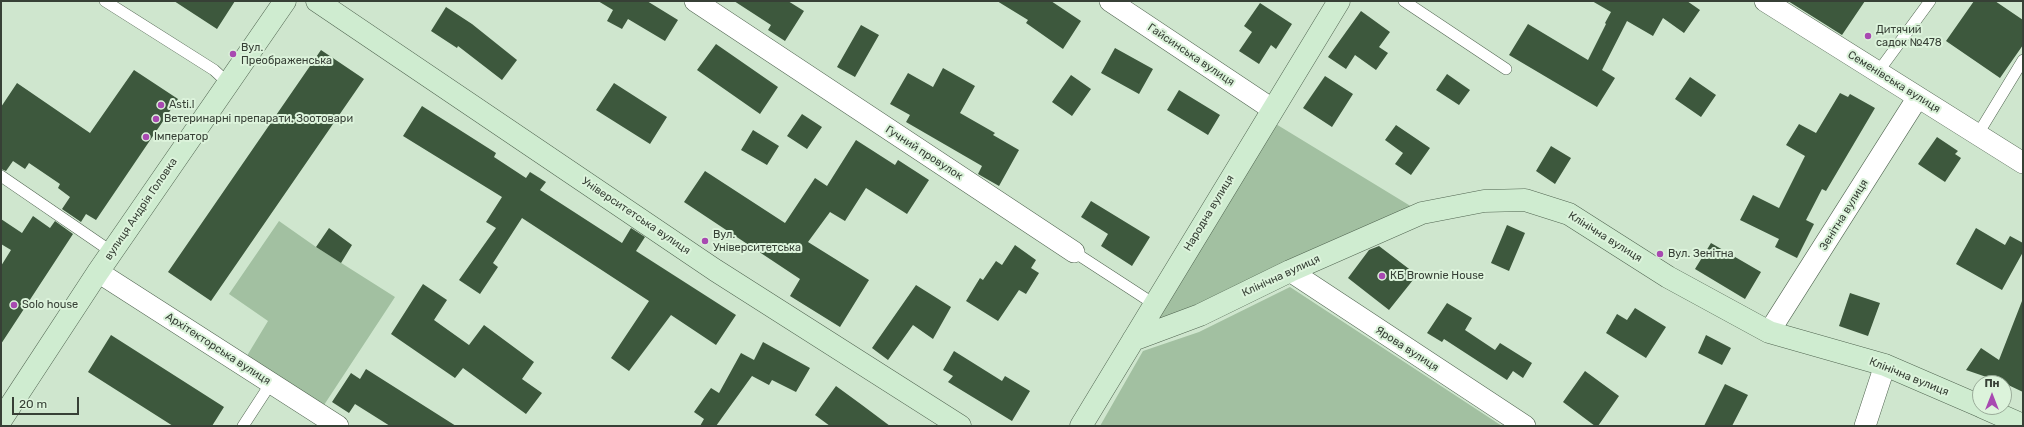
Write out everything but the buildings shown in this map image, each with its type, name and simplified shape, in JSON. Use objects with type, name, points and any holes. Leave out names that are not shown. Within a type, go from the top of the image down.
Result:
[{"type":"street","name":"вулиця Андрія Головка","points":[[1,420],[98,272],[285,1]]},
{"type":"street","name":"Університетська вулиця","points":[[317,1],[715,270],[960,426]]},
{"type":"street","name":"Гучний провулок","points":[[695,1],[1074,252]]},
{"type":"street","name":"Гайсинська вулиця","points":[[1110,1],[1272,109]]},
{"type":"street","name":"Народна вулиця","points":[[1081,426],[1272,109],[1339,1]]},
{"type":"street","name":"Семенівська вулиця","points":[[1765,1],[2023,163]]},
{"type":"street","name":"Зенітна вулиця","points":[[1769,332],[1918,97]]},
{"type":"street","name":"Клінічна вулиця","points":[[1133,340],[1200,315],[1290,271],[1422,213],[1484,201],[1525,200],[1569,214],[1668,277],[1769,332],[1885,365],[1972,403]]},
{"type":"street","name":"Ярова вулиця","points":[[1290,271],[1525,426]]},
{"type":"street","name":"Архітекторська вулиця","points":[[98,272],[338,426]]},
{"type":"street","points":[[1865,426],[1885,365]]},
{"type":"street","name":"Клінічна вулиця","points":[[2000,415],[2023,425]]},
{"type":"lane","points":[[104,1],[214,70],[228,83]]},
{"type":"lane","points":[[1404,1],[1506,68]]},
{"type":"lane","points":[[1878,72],[1930,1]]},
{"type":"lane","points":[[1978,134],[2023,60]]},
{"type":"lane","points":[[1,176],[112,252]]},
{"type":"lane","name":"Гучний провулок","points":[[1074,252],[1154,304]]},
{"type":"lane","points":[[243,426],[271,383]]},
{"type":"green space","points":[[1266,118],[1422,213],[1133,340]]},
{"type":"green space","points":[[279,221],[316,247],[395,297],[324,405],[242,364],[268,321],[229,294]]},
{"type":"green space","points":[[1290,287],[1502,426],[1100,426],[1143,351],[1199,332]]},
{"type":"place","name":"Дитячий садок №478","points":[[1868,36]]},
{"type":"place","name":"Вул. Преображенська","points":[[233,54]]},
{"type":"place","name":"Asti.l","points":[[161,105]]},
{"type":"place","name":"Ветеринарні препарати. Зоотовари","points":[[156,119]]},
{"type":"place","name":"Імператор","points":[[146,137]]},
{"type":"place","name":"Вул. Університетська","points":[[705,241]]},
{"type":"place","name":"Вул. Зенітна","points":[[1660,254]]},
{"type":"place","name":"КБ Brownie House","points":[[1382,276]]},
{"type":"place","name":"Solo house","points":[[14,305]]}]
